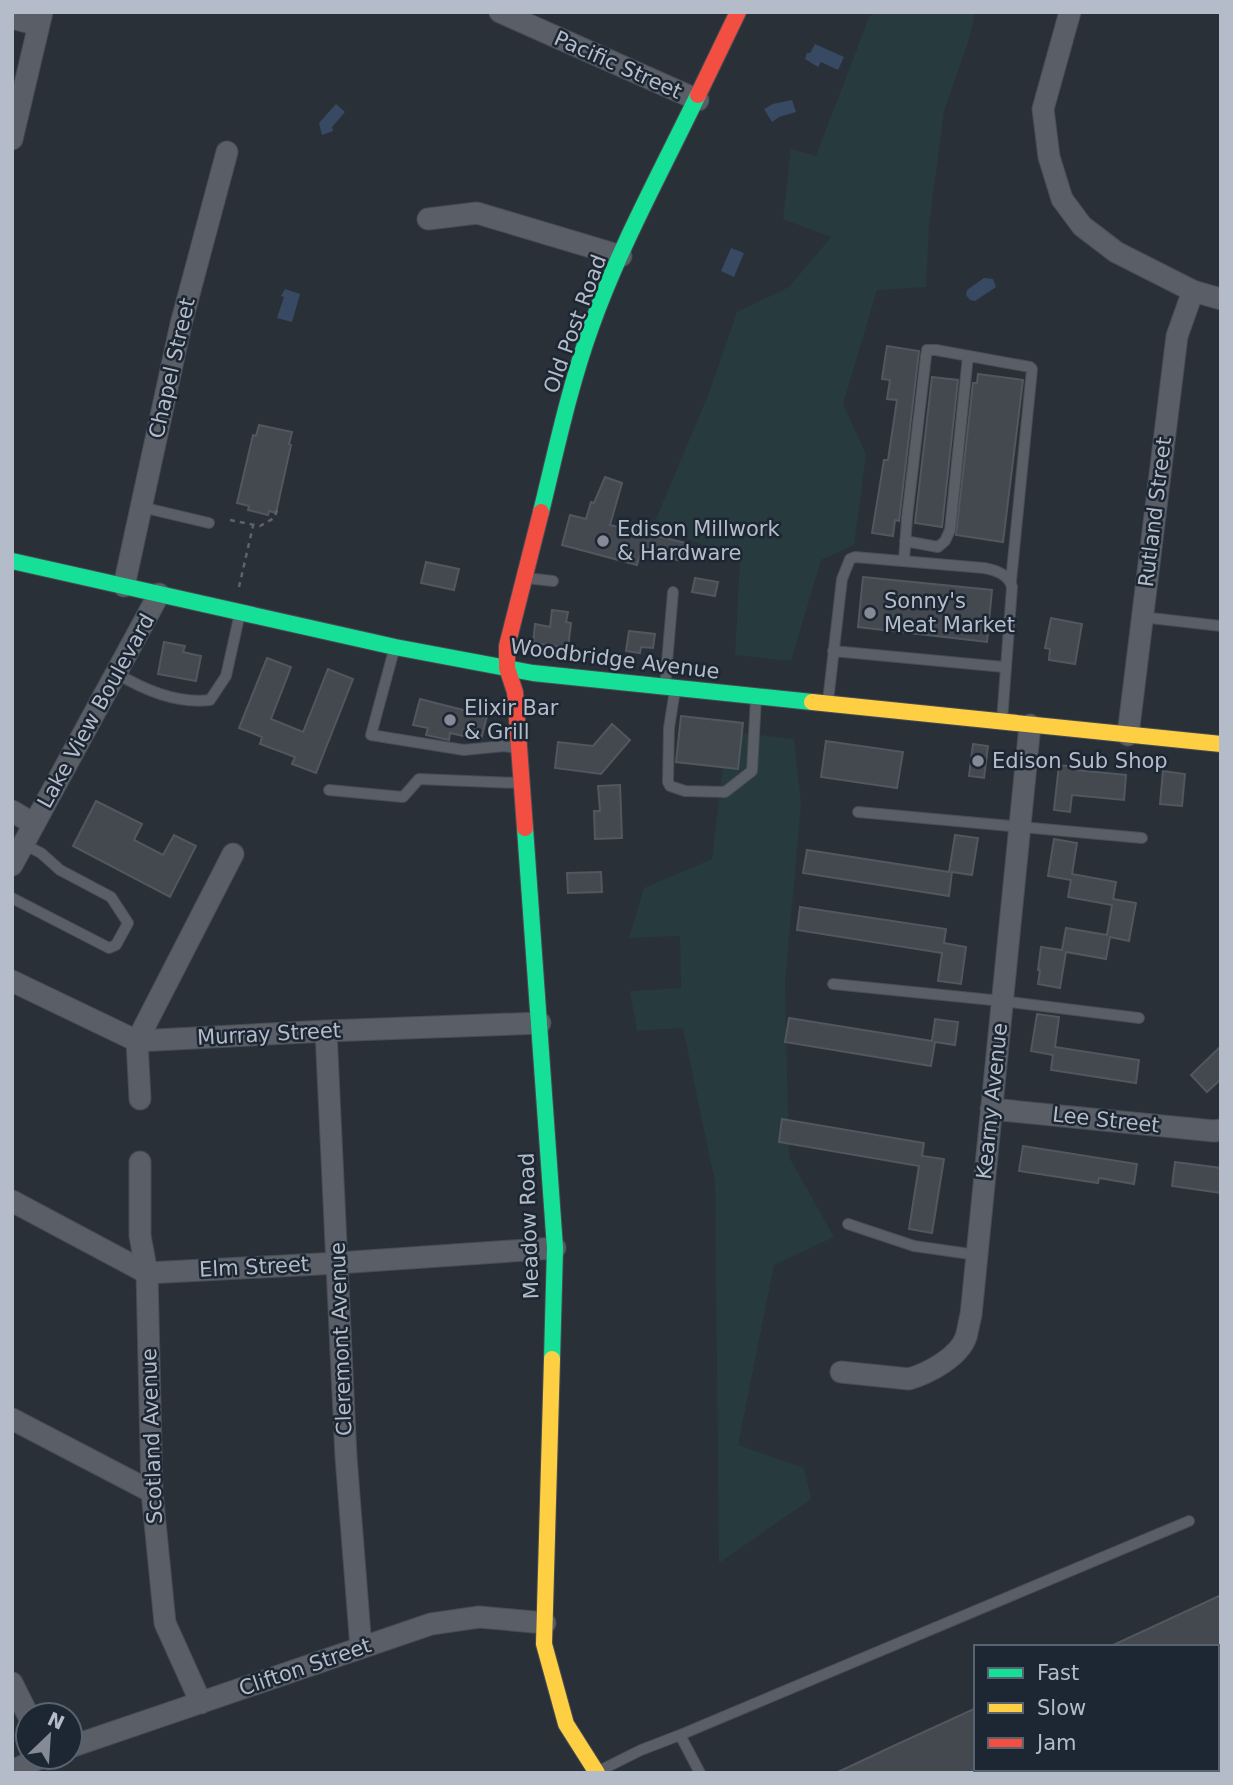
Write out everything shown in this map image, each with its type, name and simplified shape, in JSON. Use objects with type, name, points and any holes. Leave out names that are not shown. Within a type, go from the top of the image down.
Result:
[{"type":"street","name":"Pacific Street","points":[[500,12],[698,100]]},
{"type":"street","name":"Old Post Road","points":[[508,668],[507,646],[523,578],[572,391],[592,327],[621,256],[738,12]]},
{"type":"street","points":[[1070,12],[1043,109],[1049,157],[1062,199],[1082,226],[1116,252],[1193,291],[1221,299]]},
{"type":"street","points":[[12,18],[40,19],[12,139]]},
{"type":"street","name":"Chapel Street","points":[[124,586],[181,324],[227,152]]},
{"type":"street","points":[[428,219],[477,213],[621,256]]},
{"type":"street","name":"Rutland Street","points":[[1128,735],[1177,336],[1193,291]]},
{"type":"street","name":"Woodbridge Avenue","points":[[12,561],[395,647],[508,668],[1221,744]]},
{"type":"street","name":"Lake View Boulevard","points":[[12,865],[159,594]]},
{"type":"street","name":"Meadow Road","points":[[508,668],[515,692],[555,1248],[544,1644],[566,1724],[593,1770]]},
{"type":"street","name":"Kearny Avenue","points":[[841,1372],[909,1378],[938,1366],[960,1347],[965,1338],[971,1315],[1030,724]]},
{"type":"street","points":[[12,811],[34,824]]},
{"type":"street","points":[[140,1099],[137,1041],[233,853]]},
{"type":"street","name":"Murray Street","points":[[12,981],[137,1041],[540,1023]]},
{"type":"street","name":"Cleremont Avenue","points":[[326,1031],[346,1457],[361,1648]]},
{"type":"street","name":"Lee Street","points":[[991,1109],[1221,1130]]},
{"type":"street","name":"Scotland Avenue","points":[[140,1162],[140,1236],[147,1273],[152,1492],[165,1623],[201,1703]]},
{"type":"street","points":[[12,1201],[147,1273]]},
{"type":"street","name":"Elm Street","points":[[147,1273],[555,1248]]},
{"type":"street","points":[[12,1419],[152,1492]]},
{"type":"street","name":"Clifton Street","points":[[84,1742],[431,1623],[479,1617],[545,1623]]},
{"type":"street","points":[[12,1682],[21,1701]]},
{"type":"lane","points":[[904,561],[928,350],[1030,367],[1033,373],[1011,581],[1002,722]]},
{"type":"lane","points":[[905,541],[938,547],[945,541],[950,530],[968,356]]},
{"type":"lane","points":[[141,507],[209,523]]},
{"type":"lane","points":[[828,704],[842,579],[850,559],[855,557],[984,568],[1004,575],[1011,581]]},
{"type":"lane","points":[[523,578],[553,580]]},
{"type":"lane","points":[[673,592],[670,786],[685,791],[725,793],[752,771],[756,696]]},
{"type":"lane","points":[[116,673],[153,692],[176,699],[197,702],[210,700],[226,676],[240,611]]},
{"type":"lane","points":[[1142,617],[1221,626]]},
{"type":"lane","points":[[395,647],[371,735],[464,750],[519,748]]},
{"type":"lane","points":[[833,651],[1004,667]]},
{"type":"lane","points":[[329,790],[403,797],[419,779],[522,783]]},
{"type":"lane","points":[[858,812],[1142,838]]},
{"type":"lane","points":[[12,898],[109,948],[116,945],[128,923],[111,897],[61,870],[41,853],[23,844]]},
{"type":"lane","points":[[833,984],[1139,1018]]},
{"type":"lane","points":[[848,1224],[914,1246],[977,1255]]},
{"type":"lane","points":[[593,1770],[1189,1521]]},
{"type":"lane","points":[[680,1735],[699,1773]]},
{"type":"path","points":[[230,520],[253,526],[267,523],[277,514],[278,508]]},
{"type":"path","points":[[239,587],[253,526]]},
{"type":"green space","points":[[873,12],[975,12],[969,39],[944,111],[929,225],[926,287],[877,290],[843,404],[866,454],[854,545],[821,560],[791,661],[735,655],[740,559],[653,526],[709,393],[737,312],[789,287],[831,237],[783,219],[791,149],[816,156]]},
{"type":"green space","points":[[727,731],[794,739],[801,805],[785,982],[789,1157],[834,1237],[774,1265],[738,1445],[804,1468],[811,1499],[719,1563],[715,1183],[683,1028],[637,1031],[630,991],[681,988],[680,936],[629,938],[644,888],[712,859]]},
{"type":"water","points":[[815,44],[844,57],[838,70],[821,62],[818,67],[805,59]]},
{"type":"water","points":[[792,100],[796,112],[772,122],[764,109]]},
{"type":"water","points":[[336,104],[345,112],[332,127],[333,131],[322,135],[319,123]]},
{"type":"water","points":[[731,248],[744,253],[734,277],[721,271]]},
{"type":"water","points":[[984,278],[993,279],[996,287],[975,301],[970,300],[966,295],[967,290]]},
{"type":"water","points":[[285,289],[300,294],[292,322],[277,318]]},
{"type":"building","points":[[887,346],[919,351],[899,521],[895,520],[893,536],[872,533],[884,460],[888,460],[897,400],[887,399],[890,380],[882,379]]},
{"type":"building","points":[[978,374],[1023,380],[1003,542],[956,535],[973,383],[977,383]]},
{"type":"building","points":[[932,377],[958,380],[942,527],[915,523]]},
{"type":"building","points":[[259,425],[292,432],[276,513],[269,511],[268,515],[248,510],[249,506],[237,503],[253,435],[256,436]]},
{"type":"building","points":[[605,477],[622,483],[610,525],[686,543],[682,561],[641,552],[637,565],[562,545],[570,515],[586,519],[591,502],[594,503]]},
{"type":"building","points":[[426,562],[459,569],[454,590],[421,583]]},
{"type":"building","points":[[863,577],[992,590],[987,642],[858,627]]},
{"type":"building","points":[[695,578],[718,582],[715,596],[692,592]]},
{"type":"building","points":[[552,610],[568,612],[566,622],[571,623],[568,648],[533,643],[535,624],[550,627]]},
{"type":"building","points":[[1051,618],[1082,624],[1075,664],[1049,660],[1050,649],[1045,648]]},
{"type":"building","points":[[629,631],[655,634],[653,648],[641,647],[640,653],[626,651]]},
{"type":"building","points":[[164,642],[185,646],[183,652],[201,656],[196,681],[158,674]]},
{"type":"building","points":[[267,658],[291,667],[271,719],[303,732],[328,669],[353,679],[316,773],[292,764],[295,757],[260,744],[262,737],[239,728]]},
{"type":"building","name":"Elixir Bar & Grill","points":[[420,699],[487,716],[481,740],[450,733],[449,740],[426,735],[428,728],[413,725]]},
{"type":"building","points":[[681,716],[743,723],[738,769],[676,762]]},
{"type":"building","points":[[612,724],[630,740],[601,774],[555,768],[558,742],[593,746]]},
{"type":"building","points":[[826,741],[903,752],[897,788],[821,777]]},
{"type":"building","name":"Edison Sub Shop","points":[[973,744],[988,746],[984,778],[969,776]]},
{"type":"building","points":[[1059,765],[1076,767],[1075,770],[1126,775],[1124,800],[1072,795],[1070,812],[1054,810]]},
{"type":"building","points":[[1163,771],[1185,774],[1182,806],[1160,804]]},
{"type":"building","points":[[620,785],[622,838],[595,839],[594,811],[600,811],[598,786]]},
{"type":"building","points":[[96,801],[142,824],[134,840],[163,855],[174,835],[196,846],[170,897],[73,846]]},
{"type":"building","points":[[955,835],[978,838],[972,875],[952,872],[949,896],[803,873],[807,850],[949,872]]},
{"type":"building","points":[[1054,839],[1077,843],[1072,874],[1116,882],[1113,899],[1136,903],[1129,941],[1110,937],[1106,959],[1066,952],[1060,988],[1038,984],[1041,947],[1062,950],[1066,928],[1107,935],[1112,905],[1068,897],[1071,880],[1048,876]]},
{"type":"building","points":[[601,872],[602,892],[568,893],[567,873]]},
{"type":"building","points":[[800,907],[946,929],[944,943],[966,947],[961,984],[938,981],[942,953],[797,930]]},
{"type":"building","points":[[1037,1014],[1059,1017],[1055,1047],[1139,1060],[1136,1083],[1051,1070],[1053,1055],[1031,1051]]},
{"type":"building","points":[[789,1018],[932,1041],[935,1019],[958,1022],[955,1045],[935,1042],[931,1066],[785,1042]]},
{"type":"building","points":[[1221,1046],[1221,1079],[1207,1092],[1191,1075]]},
{"type":"building","points":[[782,1119],[924,1143],[922,1156],[944,1159],[932,1233],[909,1229],[919,1166],[779,1142]]},
{"type":"building","points":[[1023,1146],[1137,1164],[1134,1184],[1099,1178],[1098,1183],[1019,1171]]},
{"type":"building","points":[[1175,1162],[1221,1168],[1221,1193],[1172,1186]]},
{"type":"building","points":[[1221,1595],[1221,1647],[1113,1645]]},
{"type":"building","points":[[974,1709],[976,1773],[836,1773]]},
{"type":"traffic: fast","points":[[541,512],[569,396],[591,327],[627,239],[698,95]]},
{"type":"traffic: fast","points":[[12,561],[395,647],[533,673],[812,702]]},
{"type":"traffic: fast","points":[[525,828],[555,1248],[552,1359]]},
{"type":"traffic: slow","points":[[812,702],[1221,744]]},
{"type":"traffic: slow","points":[[552,1359],[544,1644],[566,1724],[597,1773]]},
{"type":"traffic: jam","points":[[698,95],[738,12]]},
{"type":"traffic: jam","points":[[525,828],[515,692],[507,668],[507,646],[541,512]]},
{"type":"place","name":"Edison Millwork & Hardware","points":[[603,541]]},
{"type":"place","name":"Sonny's Meat Market","points":[[870,613]]},
{"type":"place","name":"Elixir Bar & Grill","points":[[450,720]]},
{"type":"place","name":"Edison Sub Shop","points":[[978,761]]}]
